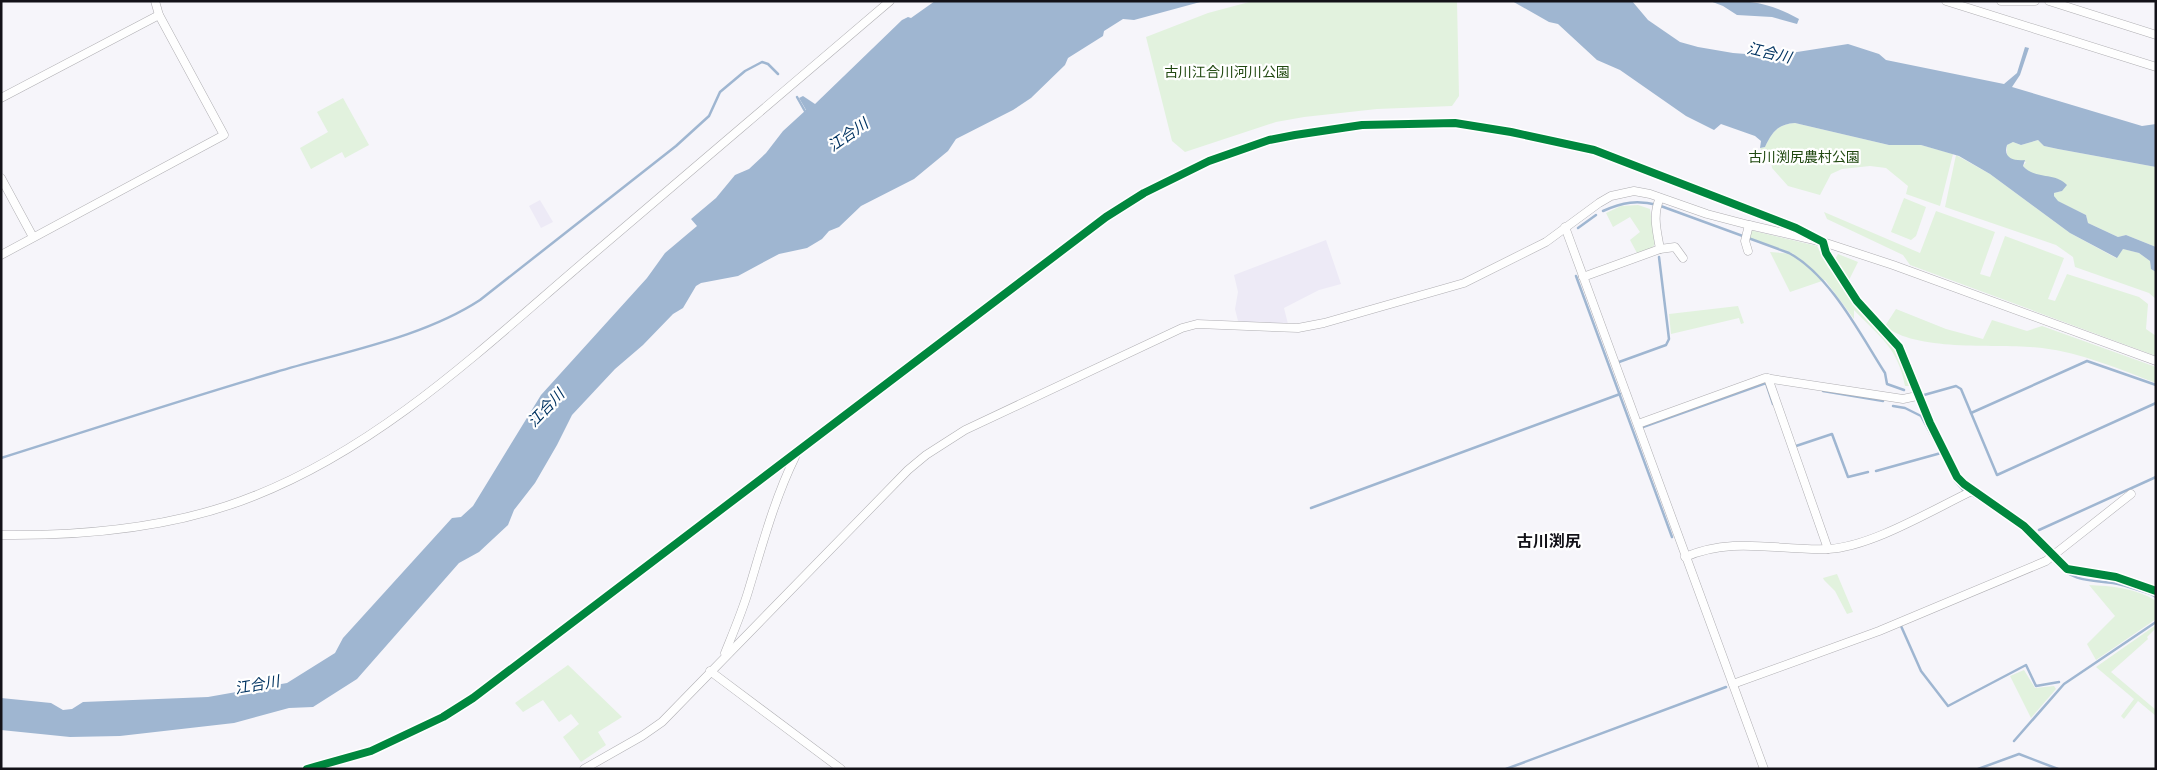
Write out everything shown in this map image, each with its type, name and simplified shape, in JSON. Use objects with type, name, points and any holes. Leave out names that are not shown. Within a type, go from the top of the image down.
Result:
[{"type":"street","points":[[1,255],[224,135],[159,15],[155,1]]},
{"type":"street","points":[[1,535],[44,536],[133,527],[186,518],[252,497],[297,478],[338,456],[384,427],[504,331],[890,1]]},
{"type":"street","points":[[1946,1],[2156,67]]},
{"type":"street","points":[[2001,1],[2035,1]]},
{"type":"street","points":[[2049,1],[2156,35]]},
{"type":"street","points":[[1,98],[159,15]]},
{"type":"street","points":[[307,769],[371,751],[443,717],[493,684],[628,578],[795,455],[1075,240],[1144,193],[1209,161],[1269,140],[1295,134],[1362,125],[1455,123],[1511,132],[1594,150],[1796,228],[1823,242],[1893,265],[2156,361]]},
{"type":"street","points":[[1,178],[34,237]]},
{"type":"street","points":[[584,769],[599,765],[662,722],[723,657],[908,470],[926,455],[965,430],[1182,328],[1207,324],[1298,328],[1324,323],[1464,283],[1546,242],[1611,196],[1634,191],[1747,233],[1823,242]]},
{"type":"street","points":[[1659,199],[1655,209],[1660,249]]},
{"type":"street","points":[[1565,227],[1764,769]]},
{"type":"street","points":[[1747,233],[1748,251]]},
{"type":"street","points":[[1823,242],[1826,253],[1857,301],[1899,347],[1910,370],[1917,396],[1957,477],[1972,491],[2017,521],[2067,569],[2075,572],[2116,577],[2156,591]]},
{"type":"street","points":[[1583,277],[1660,249],[1675,247],[1683,258]]},
{"type":"street","points":[[1638,424],[1769,382],[1904,399],[1917,396]]},
{"type":"street","points":[[1769,382],[1828,549]]},
{"type":"street","points":[[723,657],[748,593],[758,551],[782,483],[795,455]]},
{"type":"street","points":[[1685,557],[1704,550],[1733,544],[1828,549],[1877,536],[1972,491]]},
{"type":"street","points":[[1733,684],[1879,631],[2053,556],[2131,494]]},
{"type":"street","points":[[710,671],[841,769]]},
{"type":"shaded area","points":[[540,200],[553,222],[541,228],[529,206]]},
{"type":"shaded area","points":[[1326,240],[1341,284],[1319,290],[1284,308],[1288,324],[1259,324],[1238,321],[1235,309],[1238,292],[1234,275]]},
{"type":"green space","name":"古川江合川河川公園","points":[[1253,1],[1457,1],[1459,96],[1452,106],[1377,109],[1276,122],[1185,152],[1172,141],[1146,37],[1208,13]]},
{"type":"green space","points":[[343,98],[369,145],[345,158],[342,152],[311,169],[300,148],[328,132],[317,112]]},
{"type":"green space","name":"古川渕尻農村公園","points":[[1795,123],[1889,145],[1921,145],[1953,154],[1940,206],[1906,194],[1908,186],[1886,168],[1870,166],[1842,169],[1831,174],[1820,195],[1788,186],[1772,168],[1771,160],[1760,148],[1765,147],[1773,133],[1780,127]]},
{"type":"green space","points":[[2038,140],[2044,146],[2156,167],[2156,247],[2126,235],[2118,237],[2088,223],[2086,215],[2057,201],[2054,193],[2062,191],[2029,172],[2023,166],[2026,162],[2015,161],[2007,156],[2007,145],[2013,142],[2021,145]]},
{"type":"green space","points":[[1956,155],[1990,174],[2070,233],[2116,258],[2123,249],[2139,253],[2150,261],[2151,269],[2156,272],[2156,299],[2149,293],[2075,267],[2073,257],[2056,245],[1945,207]]},
{"type":"green space","points":[[1904,198],[1926,207],[1916,236],[1911,240],[1891,232]]},
{"type":"green space","points":[[1638,205],[1650,209],[1655,244],[1652,248],[1637,253],[1630,240],[1640,232],[1630,217],[1613,227],[1606,213],[1621,206]]},
{"type":"green space","points":[[1936,211],[1995,232],[1980,274],[1990,277],[2005,236],[2064,258],[2048,299],[2055,301],[2067,274],[2139,297],[2148,304],[2146,329],[2156,336],[2156,356],[1910,265],[1903,255],[1827,219],[1824,212],[1920,253]]},
{"type":"green space","points":[[1750,230],[1817,246],[1828,267],[1854,301],[1893,342],[1905,368],[1910,386],[1905,386],[1898,362],[1887,344],[1854,310],[1854,319],[1825,280],[1790,292],[1770,252],[1794,254],[1748,237]]},
{"type":"green space","points":[[1838,254],[1858,262],[1849,280],[1834,261]]},
{"type":"green space","points":[[1738,306],[1744,323],[1741,324],[1739,318],[1671,334],[1669,314]]},
{"type":"green space","points":[[1896,309],[1946,329],[1983,339],[1992,320],[2027,331],[2042,326],[2156,367],[2156,383],[2100,362],[2057,350],[1938,344],[1917,340],[1899,334],[1885,326]]},
{"type":"green space","points":[[1837,574],[1853,612],[1847,614],[1835,591],[1823,578]]},
{"type":"green space","points":[[2089,585],[2132,590],[2156,601],[2156,619],[2096,660],[2087,644],[2115,616]]},
{"type":"green space","points":[[2156,625],[2156,628],[2147,637],[2148,639],[2111,672],[2156,710],[2156,716],[2138,701],[2124,719],[2121,716],[2134,699],[2096,667]]},
{"type":"green space","points":[[568,665],[622,717],[598,732],[606,745],[581,762],[563,737],[579,724],[571,714],[559,722],[543,700],[523,712],[515,703]]},
{"type":"green space","points":[[2024,670],[2035,688],[2054,686],[2056,689],[2031,718],[2010,676]]},
{"type":"water","name":"江合川","points":[[935,1],[1204,1],[1134,20],[1123,19],[1104,31],[1103,36],[1068,58],[1065,65],[1031,98],[1013,110],[956,139],[948,151],[914,179],[861,206],[839,227],[829,231],[822,239],[807,248],[779,254],[738,276],[701,283],[696,286],[683,308],[673,314],[643,345],[615,369],[572,415],[535,483],[514,510],[508,525],[479,552],[459,563],[357,679],[313,707],[289,708],[234,723],[120,736],[70,737],[1,730],[1,698],[51,703],[63,710],[72,709],[83,702],[208,697],[287,683],[335,653],[343,638],[452,518],[461,517],[473,506],[541,395],[647,278],[665,253],[697,226],[691,219],[716,198],[735,175],[749,169],[766,153],[783,131],[806,110],[799,98],[803,96],[815,104],[902,20],[908,17],[911,18]]},
{"type":"water","points":[[1512,1],[1632,1],[1648,20],[1680,42],[1698,47],[1733,53],[1772,56],[1848,44],[1879,54],[1886,60],[2004,84],[2017,73],[2025,47],[2029,48],[2020,75],[2012,87],[2142,126],[2156,124],[2156,167],[2044,146],[2038,140],[2021,145],[2013,142],[2007,145],[2006,153],[2010,158],[2025,160],[2023,166],[2033,173],[2057,179],[2067,185],[2062,191],[2054,193],[2054,196],[2058,201],[2086,215],[2088,223],[2118,237],[2126,235],[2156,247],[2156,272],[2151,269],[2150,261],[2139,253],[2123,249],[2117,258],[2070,233],[1990,174],[1959,156],[1921,145],[1889,145],[1795,123],[1780,127],[1770,137],[1765,147],[1760,148],[1761,141],[1755,136],[1721,124],[1714,130],[1686,116],[1620,70],[1597,60],[1558,24],[1549,22]]},
{"type":"water","points":[[1710,1],[1735,1],[1766,5],[1799,19],[1797,24],[1772,17],[1737,15],[1723,6]]},
{"type":"waterway","points":[[1,458],[242,382],[381,343],[457,313],[480,300],[676,146],[709,116],[720,92],[745,71],[762,62],[768,64],[778,74]]},
{"type":"waterway","points":[[797,97],[806,113]]},
{"type":"waterway","points":[[1603,211],[1630,203],[1658,205],[1789,253],[1804,263],[1831,290],[1885,373],[1887,384],[1904,390]]},
{"type":"waterway","points":[[1578,228],[1596,215]]},
{"type":"waterway","points":[[1619,362],[1666,345],[1669,339],[1659,257]]},
{"type":"waterway","points":[[1576,276],[1672,537]]},
{"type":"waterway","points":[[1971,413],[2087,361],[2156,385]]},
{"type":"waterway","points":[[1643,427],[1766,383],[1773,404]]},
{"type":"waterway","points":[[1924,395],[1956,386],[1961,389],[1997,475],[2156,403]]},
{"type":"waterway","points":[[1823,391],[1883,401]]},
{"type":"waterway","points":[[1311,508],[1620,394]]},
{"type":"waterway","points":[[1893,406],[1905,408],[1921,416],[1940,451]]},
{"type":"waterway","points":[[1793,447],[1832,434],[1848,477],[1868,472]]},
{"type":"waterway","points":[[1876,471],[1941,453]]},
{"type":"waterway","points":[[1947,465],[1955,481],[1964,491]]},
{"type":"waterway","points":[[2039,530],[2156,477]]},
{"type":"waterway","points":[[1972,495],[1985,503]]},
{"type":"waterway","points":[[2034,541],[2045,553]]},
{"type":"waterway","points":[[2055,563],[2068,574],[2075,577],[2122,585],[2156,597]]},
{"type":"waterway","points":[[2014,741],[2064,684],[2156,622]]},
{"type":"waterway","points":[[1901,626],[1921,671],[1948,706],[2026,665],[2036,686],[2059,682]]},
{"type":"waterway","points":[[1506,769],[1726,687]]},
{"type":"waterway","points":[[1978,769],[2019,754],[2058,769]]},
{"type":"cycle path","points":[[307,769],[371,751],[443,717],[473,698],[1106,217],[1144,193],[1209,161],[1269,140],[1362,125],[1455,123],[1511,132],[1594,150],[1796,228],[1823,242],[1826,253],[1857,301],[1899,347],[1930,423],[1957,477],[1964,484],[2024,526],[2067,569],[2116,577],[2156,591]]},
{"type":"district","name":"古川渕尻","points":[[1549,541]]}]
